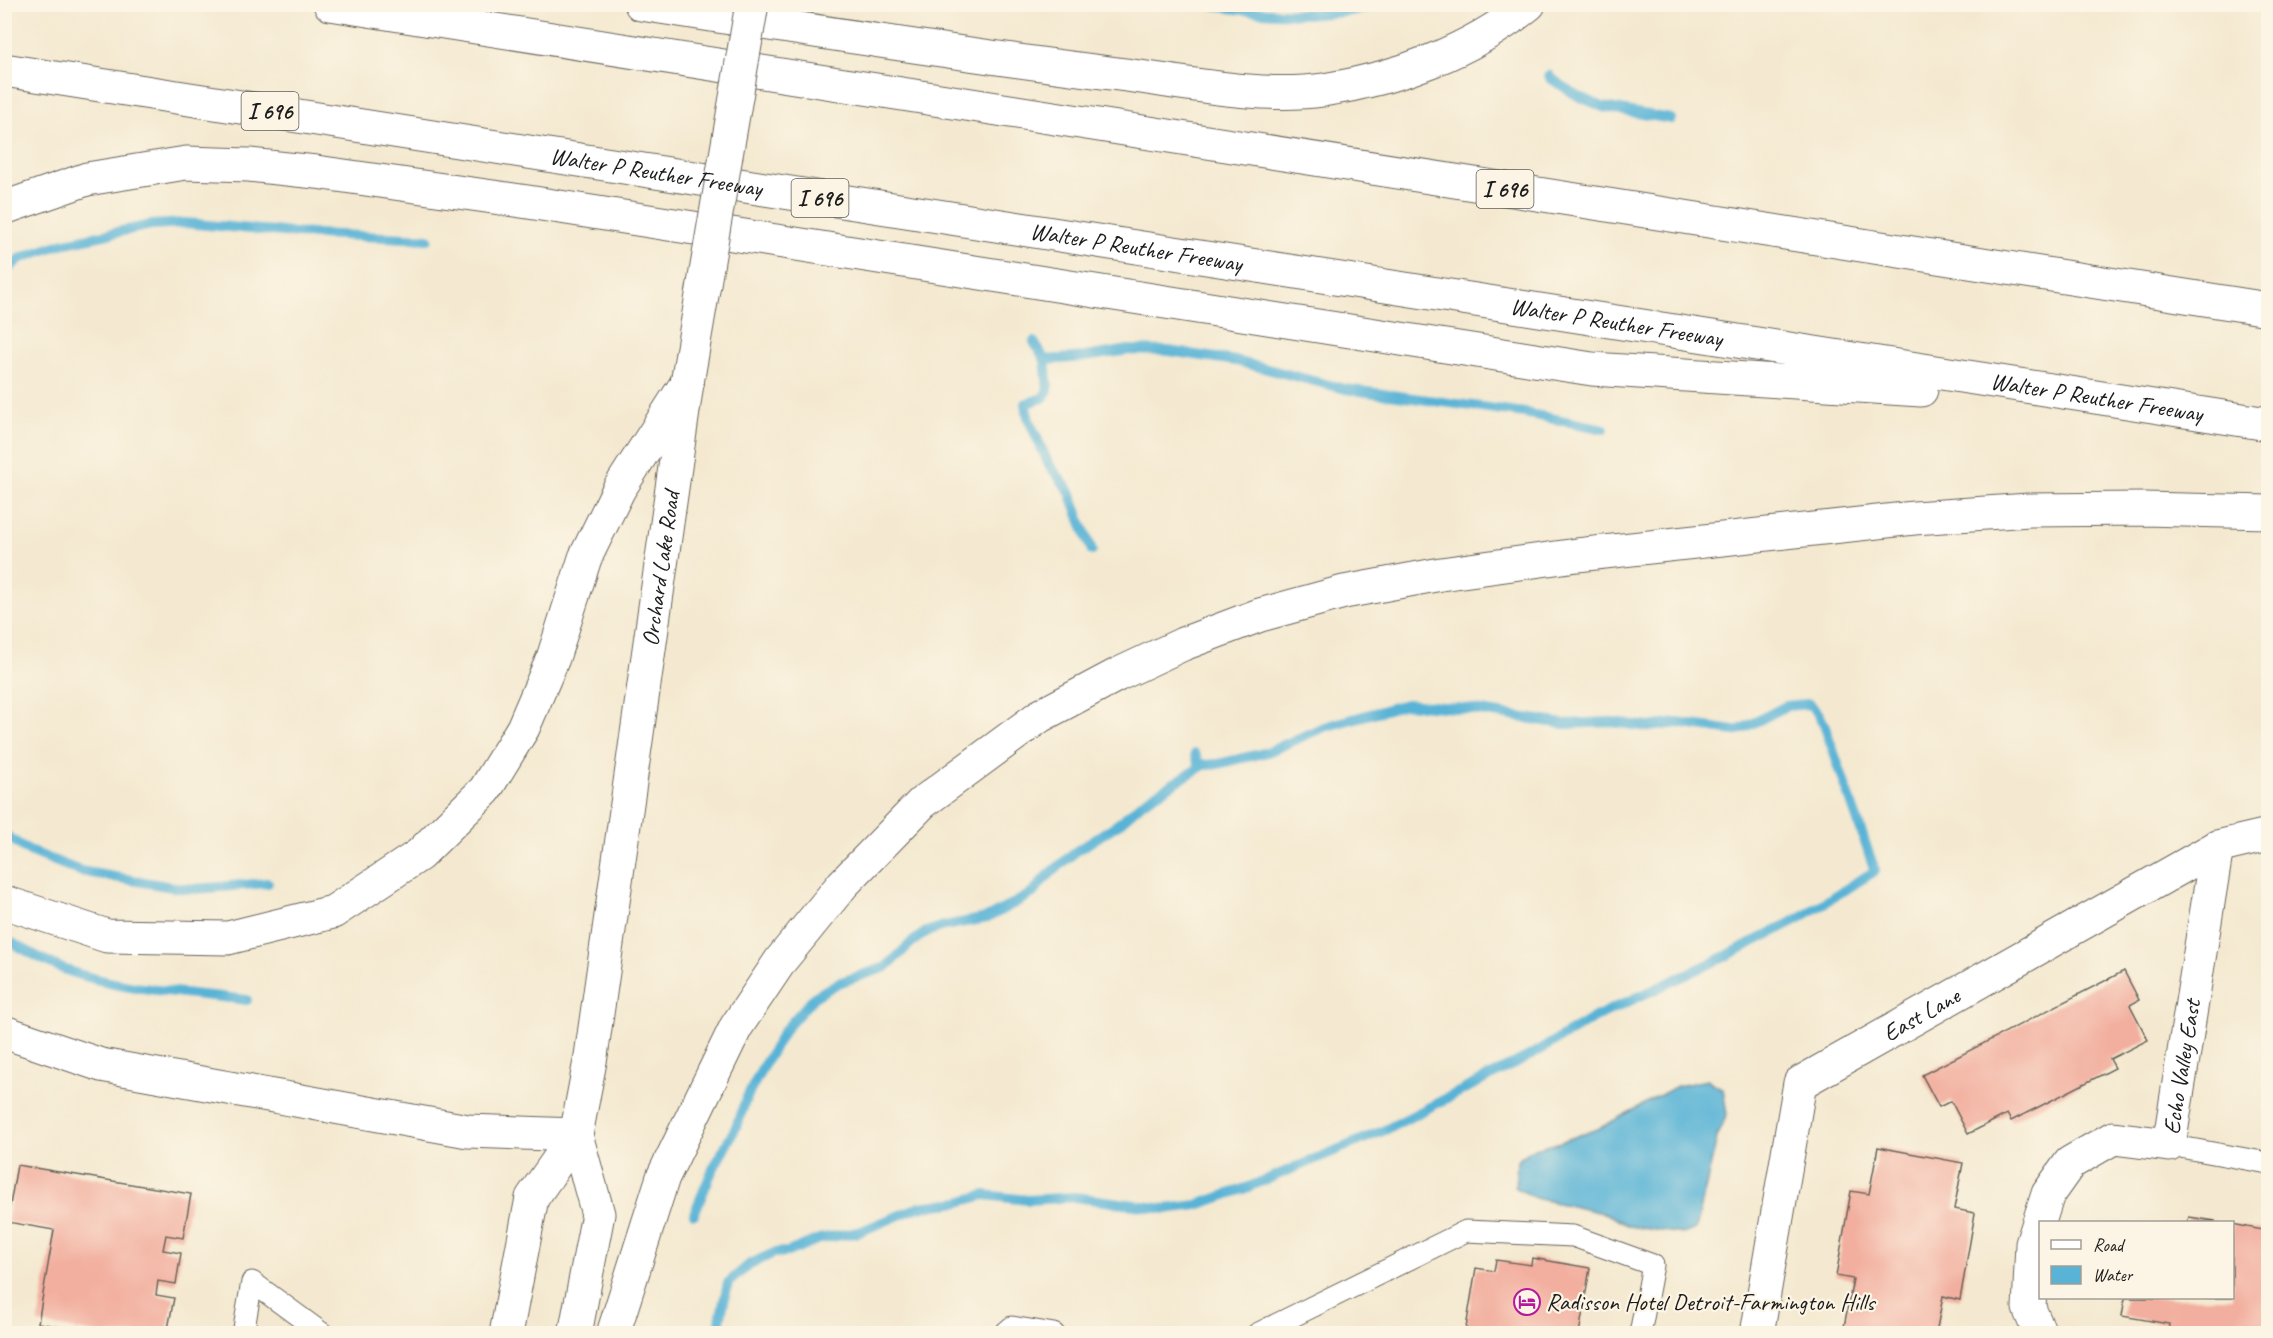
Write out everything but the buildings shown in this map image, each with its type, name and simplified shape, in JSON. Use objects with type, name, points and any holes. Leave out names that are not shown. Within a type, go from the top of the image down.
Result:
[{"type":"main road","name":"I 696","points":[[330,4],[2268,309]]},
{"type":"main road","points":[[641,4],[899,43],[1259,92],[1322,90],[1377,80],[1432,60],[1477,39],[1529,4]]},
{"type":"main road","name":"Orchard Lake Road","points":[[506,1334],[532,1198],[576,1135],[591,1056],[687,383],[752,4]]},
{"type":"main road","name":"Walter P Reuther Freeway","points":[[4,70],[2268,424]]},
{"type":"main road","points":[[4,208],[87,179],[186,163],[249,165],[316,172],[528,202],[1592,369],[2131,403]]},
{"type":"main road","points":[[4,902],[107,936],[228,938],[333,912],[419,855],[485,790],[523,728],[553,658],[585,558],[619,489],[687,383]]},
{"type":"main road","points":[[613,1334],[663,1177],[736,1027],[781,960],[843,884],[922,803],[1040,717],[1117,675],[1182,644],[1260,615],[1344,592],[1441,574],[1577,555],[1914,518],[2029,510],[2143,509],[2268,512]]},
{"type":"main road","name":"East Lane","points":[[1757,1334],[1800,1083],[2217,847],[2268,835]]},
{"type":"main road","name":"Echo Valley East","points":[[2039,1221],[2048,1194],[2070,1163],[2113,1138],[2169,1145],[2217,847]]},
{"type":"main road","points":[[4,1032],[112,1067],[468,1131],[576,1135]]},
{"type":"main road","name":"Orchard Lake Road","points":[[574,1334],[598,1214],[576,1135]]},
{"type":"main road","name":"Echo Valley East","points":[[2039,1222],[2032,1244],[2030,1308],[2040,1334]]},
{"type":"lane","points":[[2169,1145],[2268,1163]]},
{"type":"lane","points":[[1257,1334],[1466,1231],[1573,1236],[1653,1265],[1640,1334]]},
{"type":"lane","points":[[243,1334],[252,1282],[323,1334]]},
{"type":"lane","points":[[1004,1334],[1012,1327],[1054,1334]]},
{"type":"water","points":[[1707,1080],[1723,1089],[1727,1115],[1718,1133],[1696,1229],[1683,1234],[1629,1226],[1607,1214],[1535,1198],[1515,1187],[1517,1161],[1531,1150],[1600,1128],[1677,1086]]},
{"type":"waterway","points":[[1209,4],[1249,11],[1295,14],[1341,12],[1381,4]]},
{"type":"waterway","points":[[1549,75],[1550,78],[1578,96],[1603,107],[1671,119]]},
{"type":"waterway","points":[[4,273],[19,259],[61,244],[151,225],[185,223],[294,233],[428,239]]},
{"type":"waterway","points":[[1034,342],[1045,360],[1048,390],[1043,398],[1025,404],[1029,420],[1048,463],[1070,492],[1092,551]]},
{"type":"waterway","points":[[1045,360],[1129,350],[1169,351],[1236,361],[1345,389],[1525,413],[1604,429]]},
{"type":"waterway","points":[[694,1214],[712,1171],[736,1127],[746,1099],[764,1065],[784,1031],[814,997],[838,983],[886,967],[926,932],[944,926],[987,918],[1033,893],[1043,880],[1075,852],[1118,824],[1143,802],[1204,765],[1218,764],[1268,752],[1324,727],[1406,704],[1468,709],[1564,724],[1612,722],[1649,727],[1677,723],[1734,731],[1786,706],[1809,704],[1824,724],[1875,871],[1798,919],[1720,959],[1595,1017],[1533,1054],[1385,1130],[1246,1188],[1197,1205],[1165,1209],[1075,1197],[1028,1200],[984,1195],[959,1202],[919,1207],[859,1232],[819,1239],[788,1252],[774,1253],[750,1264],[728,1283],[717,1334]]},
{"type":"waterway","points":[[1195,754],[1198,762],[1204,765]]},
{"type":"waterway","points":[[4,834],[27,850],[80,871],[178,888],[195,889],[268,883]]},
{"type":"waterway","points":[[4,939],[58,967],[88,977],[133,987],[247,1000]]},
{"type":"place","name":"Radisson Hotel Detroit-Farmington Hills","points":[[1527,1302]]}]
